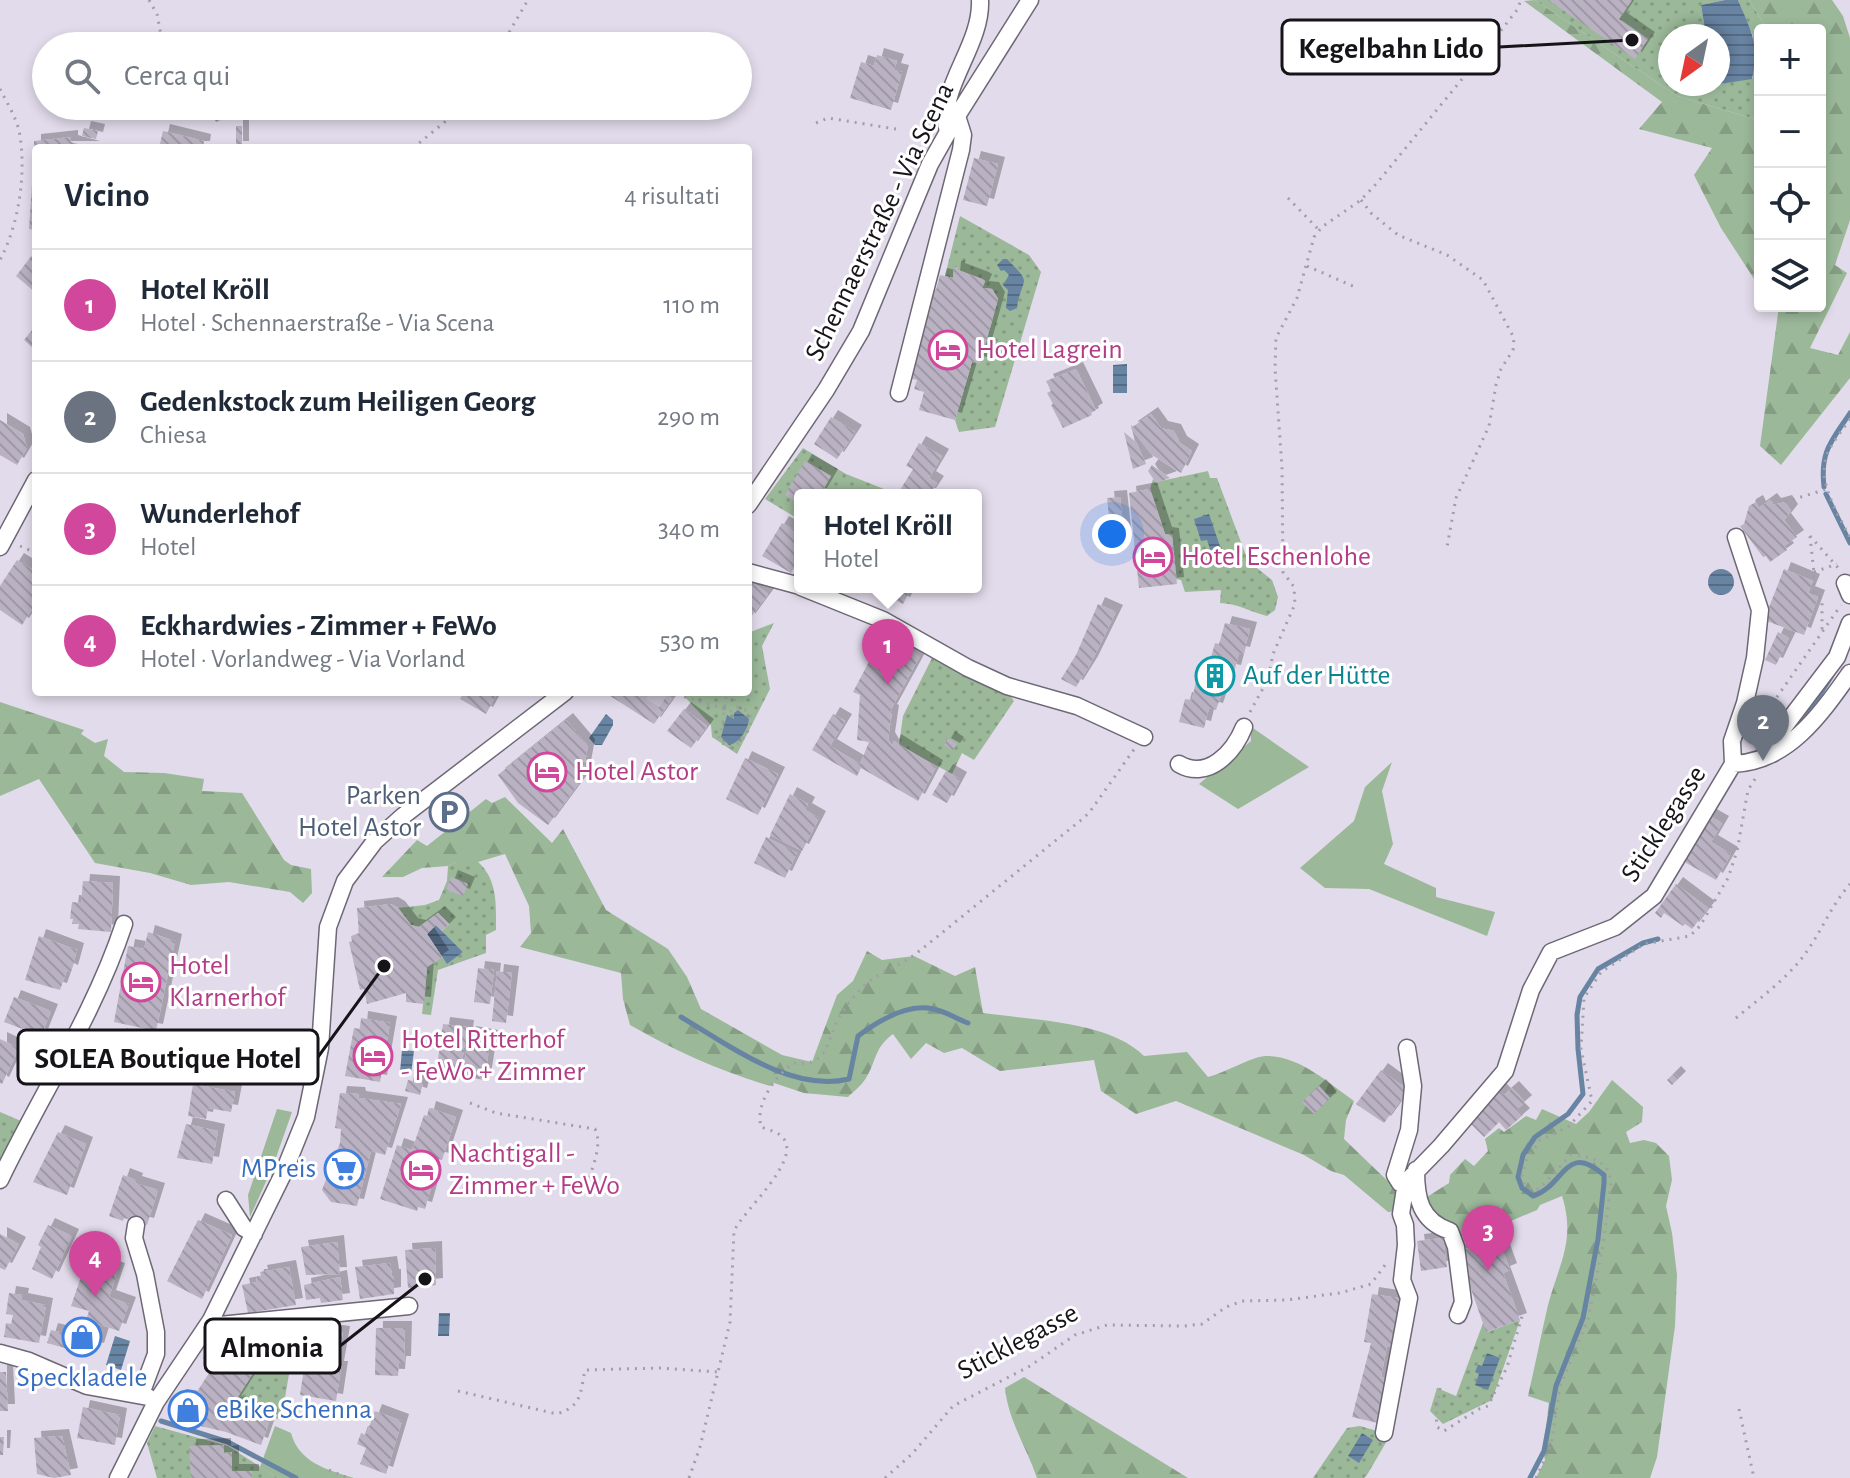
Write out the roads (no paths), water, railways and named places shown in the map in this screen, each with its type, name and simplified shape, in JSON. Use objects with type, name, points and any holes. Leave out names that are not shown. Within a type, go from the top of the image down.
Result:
[{"type":"street","points":[[948,132],[943,116],[976,31],[980,0]]},
{"type":"street","name":"Schennaerstraße - Via Scena","points":[[752,499],[826,390],[861,331],[912,207],[948,132],[1030,0]]},
{"type":"street","points":[[899,393],[961,150],[963,135],[957,116]]},
{"type":"street","points":[[2,544],[32,488]]},
{"type":"street","points":[[1736,537],[1760,610],[1755,658],[1733,738],[1733,764],[1746,763],[1785,747],[1815,722],[1850,673]]},
{"type":"street","points":[[752,573],[794,585]]},
{"type":"street","points":[[816,593],[883,620],[968,668],[1007,686],[1077,706],[1144,737]]},
{"type":"street","points":[[1773,752],[1768,748],[1837,657],[1850,623]]},
{"type":"street","points":[[148,1398],[211,1320],[283,1174],[306,1117],[320,1048],[328,927],[345,881],[375,841],[394,824],[560,696]]},
{"type":"street","points":[[1179,764],[1198,771],[1220,761],[1240,738],[1244,727]]},
{"type":"street","name":"Sticklegasse","points":[[1409,1182],[1505,1071],[1531,990],[1551,952],[1615,927],[1654,896],[1733,764]]},
{"type":"street","points":[[0,1180],[111,964],[124,924]]},
{"type":"street","points":[[1407,1048],[1413,1086],[1409,1130],[1395,1175],[1400,1183],[1409,1182]]},
{"type":"street","points":[[1409,1182],[1429,1217],[1439,1227],[1450,1231],[1456,1247],[1463,1302],[1458,1315]]},
{"type":"street","points":[[1384,1433],[1409,1298],[1402,1280],[1406,1245],[1403,1219],[1409,1182]]},
{"type":"street","points":[[226,1200],[244,1228],[254,1234]]},
{"type":"street","points":[[118,1478],[148,1398],[156,1354],[156,1332],[145,1274],[134,1238],[136,1225]]},
{"type":"street","points":[[211,1320],[220,1325],[409,1306]]},
{"type":"street","points":[[0,1353],[29,1361],[87,1386],[148,1398]]},
{"type":"water","points":[[1738,0],[1754,42],[1752,79],[1730,82],[1730,24],[1704,24],[1701,5]]},
{"type":"water","points":[[1007,259],[1024,281],[1017,308],[1010,311],[1006,308],[1008,290],[1003,285],[1009,275],[997,265]]},
{"type":"water","points":[[1127,364],[1127,393],[1113,393],[1113,365]]},
{"type":"water","points":[[1209,514],[1224,558],[1214,561],[1207,540],[1201,541],[1194,519]]},
{"type":"water","points":[[1721,569],[1730,573],[1734,582],[1730,591],[1721,595],[1712,591],[1708,582],[1712,573]]},
{"type":"water","points":[[738,710],[749,719],[748,723],[740,739],[729,745],[721,737],[727,715],[734,719],[734,713]]},
{"type":"water","points":[[606,714],[613,720],[613,725],[602,745],[595,745],[589,738]]},
{"type":"water","points":[[436,925],[463,952],[447,964],[427,934]]},
{"type":"water","points":[[402,1050],[414,1051],[411,1074],[400,1072]]},
{"type":"water","points":[[439,1313],[450,1313],[449,1336],[438,1336]]},
{"type":"water","points":[[115,1336],[130,1341],[121,1370],[106,1365]]},
{"type":"water","points":[[288,1339],[291,1352],[287,1358],[279,1357],[273,1349],[266,1355],[260,1354],[261,1340]]},
{"type":"water","points":[[1487,1353],[1500,1358],[1488,1390],[1475,1385],[1479,1374],[1475,1372],[1478,1365],[1482,1366]]},
{"type":"water","points":[[1362,1433],[1373,1440],[1359,1463],[1348,1456]]},
{"type":"waterway","points":[[1824,487],[1825,455],[1850,413]]},
{"type":"waterway","points":[[1826,494],[1850,543]]},
{"type":"waterway","points":[[1804,720],[1831,677]]},
{"type":"waterway","points":[[1530,1478],[1544,1451],[1556,1386],[1583,1318],[1598,1239],[1604,1175],[1591,1166],[1573,1164],[1544,1191],[1533,1196],[1522,1188],[1518,1177],[1523,1155],[1535,1137],[1568,1114],[1583,1094],[1578,1049],[1580,997],[1598,969],[1643,943],[1658,939]]},
{"type":"waterway","points":[[681,1017],[761,1064],[783,1073],[827,1082],[849,1079],[858,1036],[893,1015],[913,1009],[933,1009],[968,1023]]},
{"type":"waterway","points":[[161,1421],[228,1442],[296,1478]]},
{"type":"tunnel","points":[[656,696],[664,701]]},
{"type":"place","name":"Kegelbahn Lido","points":[[1632,40]]},
{"type":"place","name":"Hotel Lagrein","points":[[948,350]]},
{"type":"place","name":"Hotel Eschenlohe","points":[[1153,557]]},
{"type":"place","name":"Auf der Hütte","points":[[1215,676]]},
{"type":"place","name":"Hotel Kröll","points":[[888,685]]},
{"type":"place","name":"Gedenkstock zum Heiligen Georg","points":[[1763,761]]},
{"type":"place","name":"Hotel Astor","points":[[547,772]]},
{"type":"place","name":"Parken Hotel Astor","points":[[449,812]]},
{"type":"place","name":"SOLEA Boutique Hotel","points":[[384,966]]},
{"type":"place","name":"Hotel Klarnerhof","points":[[141,982]]},
{"type":"place","name":"Hotel Ritterhof - FeWo + Zimmer","points":[[373,1056]]},
{"type":"place","name":"MPreis","points":[[344,1169]]},
{"type":"place","name":"Nachtigall - Zimmer + FeWo","points":[[421,1170]]},
{"type":"place","name":"Wunderlehof","points":[[1488,1271]]},
{"type":"place","name":"Almonia","points":[[425,1279]]},
{"type":"place","name":"Eckhardwies - Zimmer + FeWo","points":[[95,1297]]},
{"type":"place","name":"Speckladele","points":[[82,1337]]},
{"type":"place","name":"eBike Schenna","points":[[188,1410]]}]
